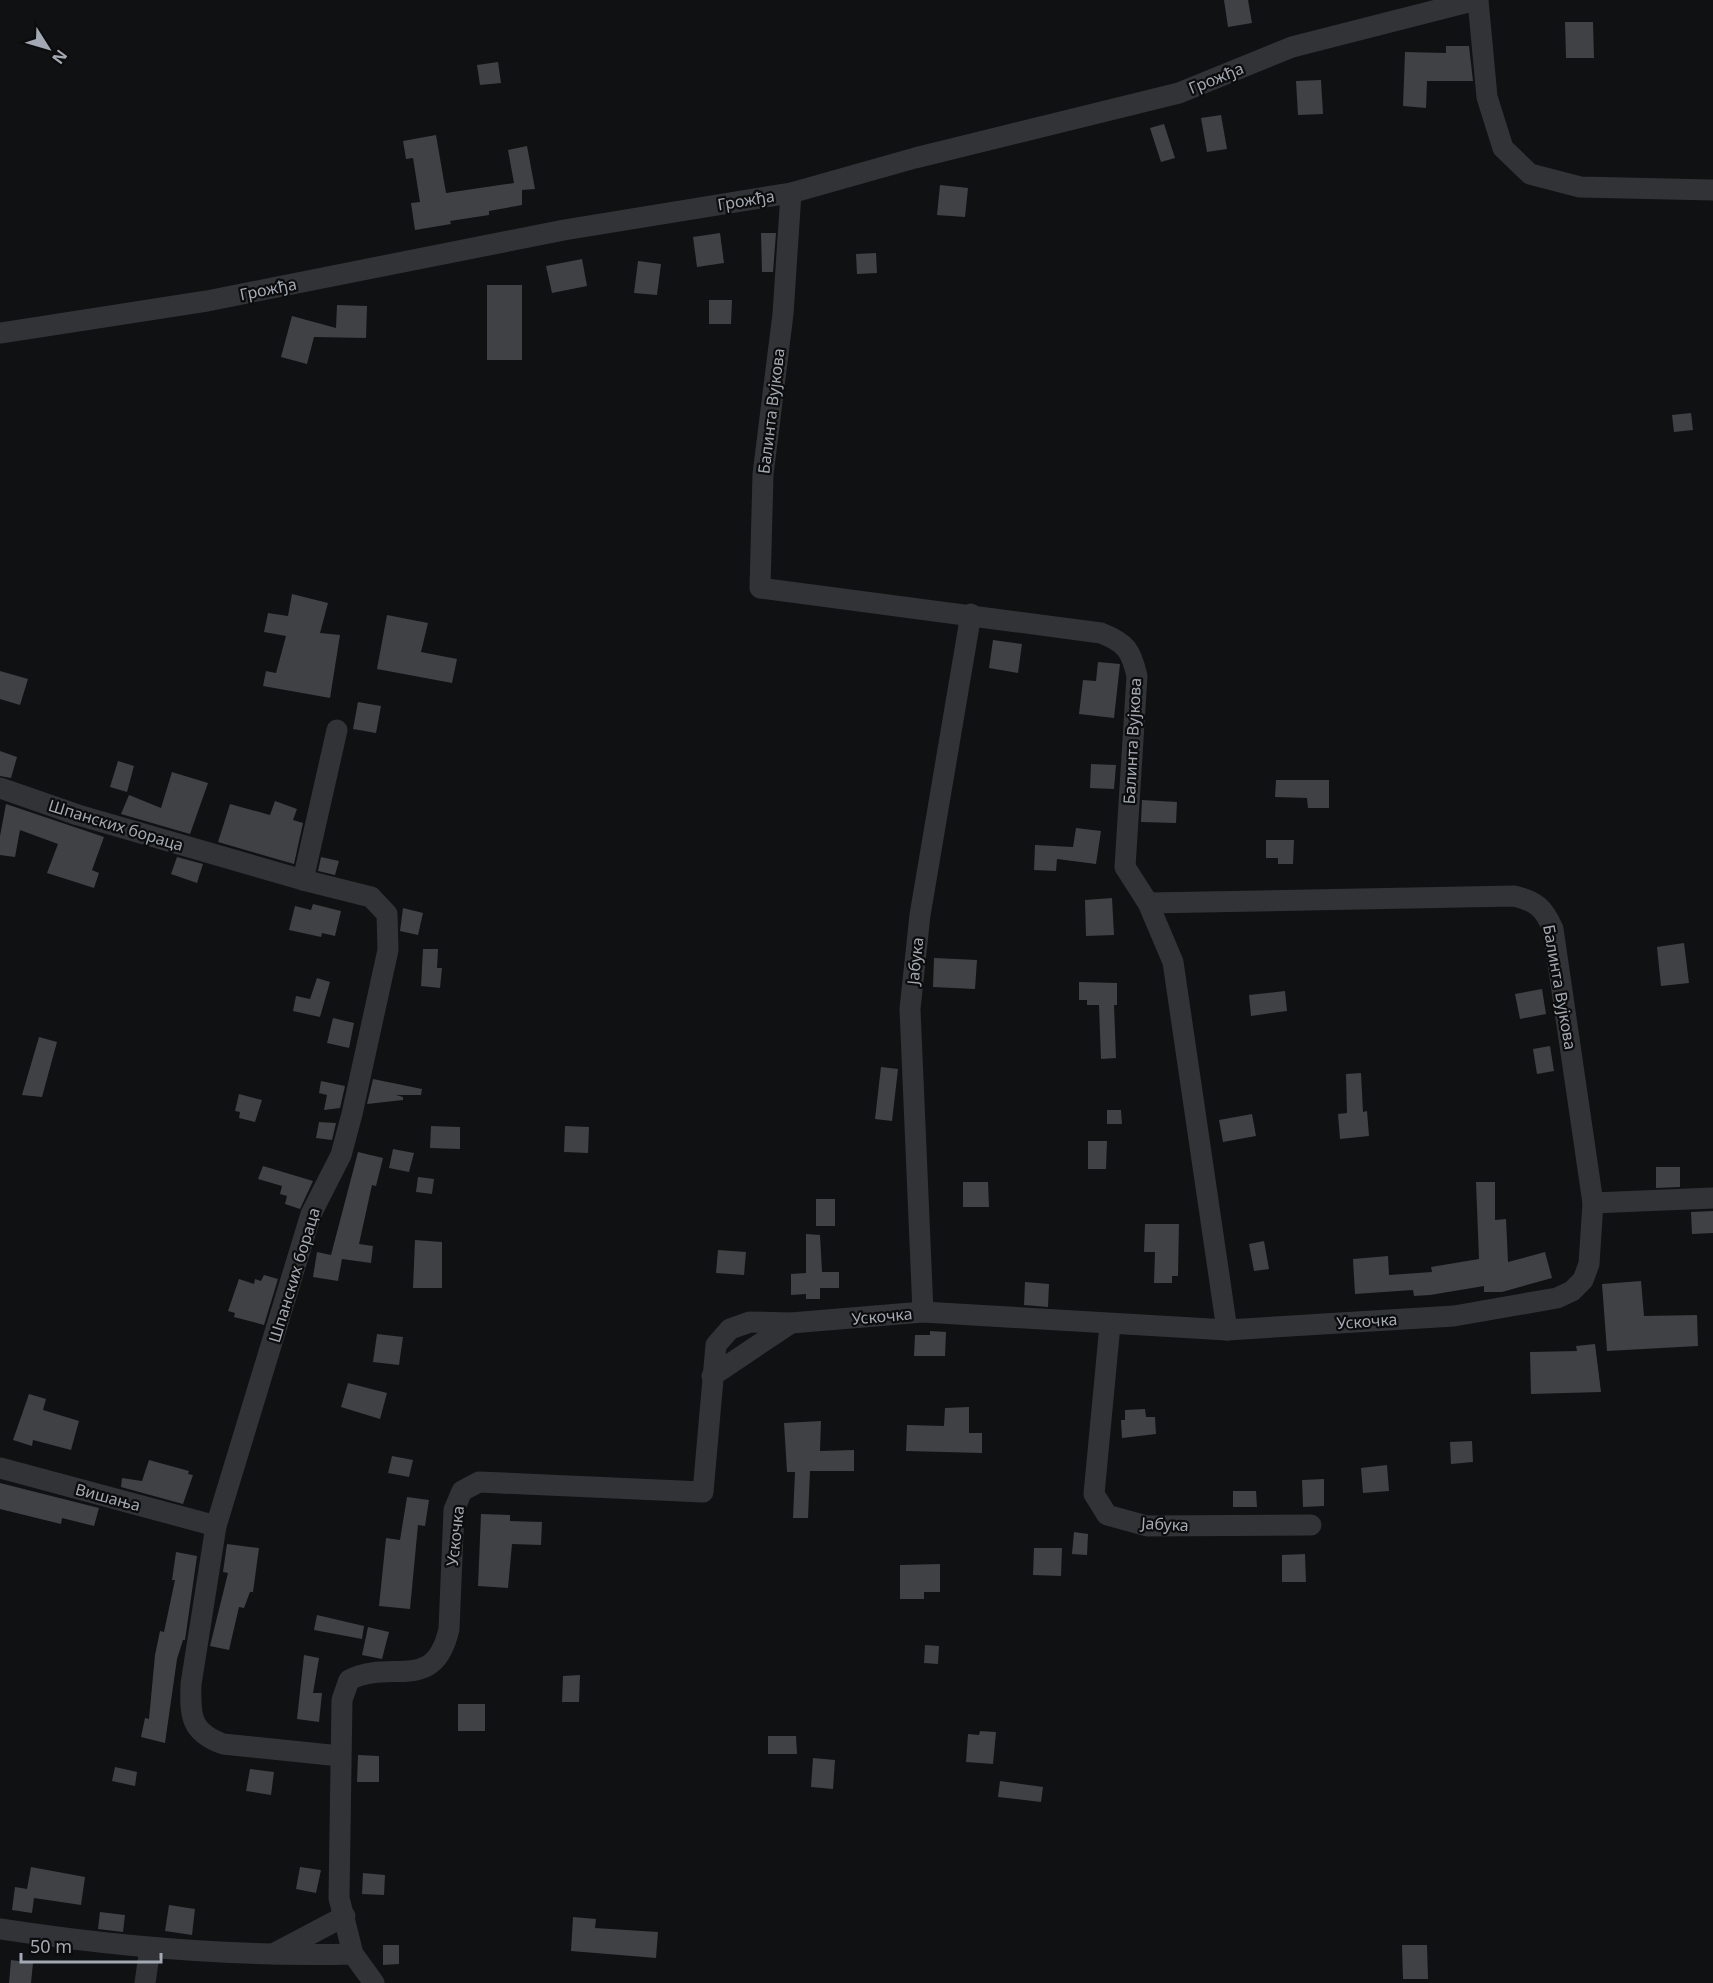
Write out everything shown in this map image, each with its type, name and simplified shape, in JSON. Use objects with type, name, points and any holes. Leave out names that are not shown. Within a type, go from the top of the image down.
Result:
[{"type":"street","points":[[1477,0],[1487,97],[1503,148],[1530,174],[1580,187],[1713,190]]},
{"type":"street","name":"Грожђа","points":[[0,333],[207,301],[564,230],[791,193],[915,158],[1179,93],[1292,47],[1477,0]]},
{"type":"street","name":"Балинта Вујкова","points":[[791,193],[783,314],[763,474],[760,588],[971,614],[1101,633],[1120,641],[1133,656],[1137,676],[1125,867],[1148,903],[1514,896],[1532,900],[1546,912],[1553,929],[1593,1203]]},
{"type":"street","name":"Јабука","points":[[923,1312],[910,1009],[920,915],[971,614]]},
{"type":"street","points":[[303,880],[337,730]]},
{"type":"street","name":"Шпанских бораца","points":[[0,788],[78,815],[303,880],[371,897],[387,914],[388,950],[341,1155],[311,1214],[216,1526],[191,1684],[192,1714],[198,1729],[211,1740],[223,1744],[340,1756]]},
{"type":"street","points":[[1148,903],[1173,962],[1227,1330]]},
{"type":"street","points":[[1593,1203],[1713,1198]]},
{"type":"street","name":"Ускочка","points":[[374,1983],[353,1954],[339,1898],[342,1700],[349,1680],[361,1674],[423,1670],[436,1660],[444,1648],[449,1629],[454,1510],[462,1491],[479,1482],[703,1492],[716,1345],[730,1329],[750,1322],[791,1323],[923,1312],[1110,1325],[1227,1330],[1454,1316],[1557,1298],[1572,1291],[1583,1280],[1589,1264],[1593,1203]]},
{"type":"street","points":[[712,1376],[791,1323]]},
{"type":"street","name":"Јабука","points":[[1110,1325],[1094,1494],[1107,1515],[1147,1526],[1311,1525]]},
{"type":"street","name":"Вишања","points":[[0,1468],[216,1526]]},
{"type":"street","points":[[269,1956],[345,1916]]},
{"type":"street","points":[[0,1929],[150,1948],[269,1956],[353,1954]]},
{"type":"street","points":[[145,1983],[150,1948]]},
{"type":"building","points":[[1224,0],[1248,0],[1252,23],[1228,27]]},
{"type":"building","points":[[1565,22],[1593,22],[1594,58],[1566,58]]},
{"type":"building","points":[[1446,46],[1469,46],[1473,81],[1427,81],[1426,108],[1403,106],[1405,52],[1446,53]]},
{"type":"building","points":[[498,62],[501,83],[480,85],[477,65]]},
{"type":"building","points":[[1321,80],[1323,114],[1298,115],[1296,81]]},
{"type":"building","points":[[1221,115],[1227,149],[1207,152],[1201,118]]},
{"type":"building","points":[[1164,124],[1175,158],[1161,162],[1150,128]]},
{"type":"building","points":[[436,135],[446,193],[514,183],[508,150],[527,146],[535,189],[522,190],[522,205],[489,211],[489,215],[450,221],[451,224],[415,230],[411,203],[420,202],[413,158],[406,159],[403,141]]},
{"type":"building","points":[[940,185],[968,188],[965,217],[937,215]]},
{"type":"building","points":[[720,233],[724,263],[697,267],[693,237]]},
{"type":"building","points":[[761,233],[776,233],[773,272],[762,272]]},
{"type":"building","points":[[876,253],[877,273],[857,274],[856,254]]},
{"type":"building","points":[[582,259],[587,286],[552,293],[546,266]]},
{"type":"building","points":[[638,261],[661,264],[657,295],[634,293]]},
{"type":"building","points":[[487,285],[522,285],[522,360],[487,360]]},
{"type":"building","points":[[709,300],[732,300],[731,324],[709,324]]},
{"type":"building","points":[[337,305],[367,306],[366,338],[314,337],[307,364],[281,357],[292,316],[336,328]]},
{"type":"building","points":[[1691,413],[1693,430],[1674,432],[1672,415]]},
{"type":"building","points":[[292,594],[328,603],[320,633],[340,635],[330,698],[263,686],[266,671],[276,673],[286,636],[264,632],[268,613],[288,616]]},
{"type":"building","points":[[387,615],[428,623],[421,652],[457,659],[452,683],[377,669]]},
{"type":"building","points":[[993,640],[1022,644],[1018,673],[989,668]]},
{"type":"building","points":[[1098,662],[1120,664],[1114,718],[1079,714],[1083,680],[1096,681]]},
{"type":"building","points":[[0,671],[28,679],[20,705],[0,699]]},
{"type":"building","points":[[358,702],[381,706],[376,733],[353,729]]},
{"type":"building","points":[[0,751],[17,757],[11,778],[0,776]]},
{"type":"building","points":[[118,761],[134,766],[127,792],[110,787]]},
{"type":"building","points":[[1091,764],[1116,765],[1114,789],[1090,788]]},
{"type":"building","points":[[172,772],[208,783],[190,834],[121,814],[129,795],[161,808]]},
{"type":"building","points":[[1276,780],[1329,780],[1329,808],[1308,808],[1307,798],[1275,797]]},
{"type":"building","points":[[1142,800],[1177,802],[1176,823],[1141,822]]},
{"type":"building","points":[[275,801],[297,809],[293,820],[303,823],[294,864],[218,842],[230,804],[270,815]]},
{"type":"building","points":[[6,804],[104,837],[92,870],[99,873],[94,888],[47,873],[58,844],[20,830],[15,857],[0,855],[0,836]]},
{"type":"building","points":[[1076,828],[1101,831],[1096,864],[1057,859],[1056,871],[1034,870],[1035,845],[1073,847]]},
{"type":"building","points":[[1266,840],[1294,840],[1293,864],[1278,864],[1278,858],[1266,858]]},
{"type":"building","points":[[177,857],[203,864],[197,883],[171,874]]},
{"type":"building","points":[[321,857],[339,861],[335,875],[318,871]]},
{"type":"building","points":[[1112,898],[1114,935],[1086,936],[1085,900]]},
{"type":"building","points":[[313,904],[341,911],[335,936],[322,933],[321,937],[289,930],[295,906],[311,910]]},
{"type":"building","points":[[403,908],[423,913],[418,935],[400,931]]},
{"type":"building","points":[[1684,943],[1689,983],[1661,986],[1657,947]]},
{"type":"building","points":[[423,949],[438,949],[437,968],[442,968],[440,988],[421,986]]},
{"type":"building","points":[[934,958],[977,960],[975,989],[933,987]]},
{"type":"building","points":[[317,978],[330,982],[320,1017],[293,1011],[296,996],[310,999]]},
{"type":"building","points":[[1079,982],[1117,983],[1117,1005],[1114,1005],[1116,1058],[1101,1059],[1099,1005],[1087,1005],[1087,1000],[1079,1000]]},
{"type":"building","points":[[1542,989],[1546,1014],[1520,1019],[1515,994]]},
{"type":"building","points":[[1285,991],[1287,1011],[1251,1016],[1249,995]]},
{"type":"building","points":[[333,1018],[354,1023],[349,1048],[327,1043]]},
{"type":"building","points":[[39,1037],[57,1042],[42,1097],[22,1095]]},
{"type":"building","points":[[1550,1046],[1554,1071],[1537,1074],[1533,1049]]},
{"type":"building","points":[[881,1067],[898,1069],[892,1121],[875,1119]]},
{"type":"building","points":[[1361,1073],[1363,1112],[1367,1111],[1369,1136],[1340,1139],[1338,1114],[1347,1113],[1346,1074]]},
{"type":"building","points":[[373,1079],[422,1089],[421,1095],[396,1095],[403,1097],[403,1100],[367,1104]]},
{"type":"building","points":[[321,1081],[345,1086],[340,1108],[324,1110],[327,1095],[319,1093]]},
{"type":"building","points":[[239,1094],[262,1100],[255,1122],[239,1118],[240,1112],[235,1111]]},
{"type":"building","points":[[1107,1110],[1121,1110],[1122,1124],[1107,1124]]},
{"type":"building","points":[[1252,1114],[1256,1136],[1223,1142],[1219,1120]]},
{"type":"building","points":[[319,1122],[336,1123],[332,1140],[316,1138]]},
{"type":"building","points":[[431,1126],[460,1127],[460,1149],[430,1148]]},
{"type":"building","points":[[565,1126],[589,1127],[588,1153],[564,1152]]},
{"type":"building","points":[[1088,1141],[1107,1141],[1106,1169],[1088,1169]]},
{"type":"building","points":[[393,1149],[414,1153],[409,1172],[389,1168]]},
{"type":"building","points":[[358,1152],[383,1158],[376,1186],[372,1185],[359,1244],[373,1246],[371,1263],[342,1259],[338,1281],[313,1277],[317,1252],[331,1255]]},
{"type":"building","points":[[263,1166],[313,1181],[300,1209],[285,1204],[287,1196],[280,1194],[282,1186],[258,1179]]},
{"type":"building","points":[[1656,1167],[1680,1167],[1680,1187],[1656,1188]]},
{"type":"building","points":[[418,1177],[434,1179],[432,1194],[416,1192]]},
{"type":"building","points":[[963,1182],[988,1182],[989,1207],[963,1207]]},
{"type":"building","points":[[1476,1182],[1495,1182],[1495,1220],[1506,1219],[1508,1262],[1545,1252],[1552,1278],[1502,1292],[1484,1292],[1484,1286],[1414,1296],[1413,1290],[1355,1294],[1353,1259],[1388,1256],[1389,1275],[1432,1272],[1431,1267],[1479,1259]]},
{"type":"building","points":[[816,1199],[835,1199],[835,1226],[816,1226]]},
{"type":"building","points":[[1713,1211],[1713,1233],[1692,1234],[1691,1212]]},
{"type":"building","points":[[1145,1224],[1179,1224],[1178,1276],[1172,1276],[1172,1283],[1154,1283],[1155,1252],[1144,1252]]},
{"type":"building","points":[[806,1234],[820,1235],[822,1272],[839,1272],[839,1288],[820,1288],[820,1299],[806,1299],[806,1294],[791,1295],[791,1274],[806,1273]]},
{"type":"building","points":[[415,1240],[442,1242],[442,1288],[413,1288]]},
{"type":"building","points":[[1264,1241],[1269,1269],[1254,1271],[1249,1244]]},
{"type":"building","points":[[718,1250],[746,1252],[744,1275],[716,1273]]},
{"type":"building","points":[[264,1275],[278,1279],[264,1325],[234,1317],[235,1313],[228,1311],[239,1279],[254,1284],[255,1279],[261,1281]]},
{"type":"building","points":[[1641,1281],[1644,1316],[1697,1315],[1698,1346],[1607,1351],[1602,1284]]},
{"type":"building","points":[[1025,1282],[1049,1284],[1048,1307],[1024,1305]]},
{"type":"building","points":[[930,1331],[946,1332],[945,1356],[914,1356],[915,1335],[930,1335]]},
{"type":"building","points":[[377,1334],[403,1337],[399,1365],[373,1362]]},
{"type":"building","points":[[1595,1344],[1601,1392],[1531,1394],[1530,1352],[1577,1351],[1576,1346]]},
{"type":"building","points":[[348,1383],[387,1393],[380,1419],[341,1407]]},
{"type":"building","points":[[29,1394],[46,1399],[43,1410],[79,1421],[71,1450],[33,1440],[32,1446],[13,1440]]},
{"type":"building","points":[[969,1407],[969,1433],[982,1433],[982,1453],[906,1451],[907,1425],[944,1426],[945,1408]]},
{"type":"building","points":[[1145,1409],[1146,1417],[1155,1417],[1156,1434],[1122,1438],[1121,1420],[1125,1420],[1125,1410]]},
{"type":"building","points":[[821,1421],[820,1451],[854,1450],[854,1471],[810,1471],[808,1518],[793,1518],[795,1472],[787,1472],[784,1423]]},
{"type":"building","points":[[1472,1441],[1473,1462],[1451,1464],[1450,1442]]},
{"type":"building","points":[[392,1456],[413,1460],[409,1477],[388,1473]]},
{"type":"building","points":[[149,1460],[189,1471],[188,1474],[193,1475],[183,1504],[121,1487],[122,1478],[142,1481]]},
{"type":"building","points":[[1387,1465],[1389,1491],[1363,1493],[1361,1468]]},
{"type":"building","points":[[1324,1479],[1324,1506],[1303,1507],[1302,1480]]},
{"type":"building","points":[[0,1483],[99,1508],[94,1526],[62,1518],[61,1524],[0,1509]]},
{"type":"building","points":[[1233,1491],[1256,1491],[1257,1507],[1233,1507]]},
{"type":"building","points":[[407,1497],[429,1500],[425,1526],[418,1525],[410,1609],[379,1606],[386,1538],[400,1540]]},
{"type":"building","points":[[481,1514],[510,1515],[510,1521],[542,1522],[541,1545],[512,1544],[508,1588],[478,1586]]},
{"type":"building","points":[[1074,1532],[1088,1534],[1087,1555],[1072,1554]]},
{"type":"building","points":[[227,1544],[259,1548],[253,1592],[250,1592],[244,1608],[239,1607],[229,1650],[210,1646],[228,1573],[223,1572]]},
{"type":"building","points":[[1034,1548],[1062,1548],[1061,1576],[1033,1575]]},
{"type":"building","points":[[176,1552],[197,1556],[185,1640],[183,1640],[177,1659],[165,1743],[141,1737],[145,1718],[149,1719],[155,1655],[160,1631],[164,1632],[175,1580],[172,1580]]},
{"type":"building","points":[[1305,1554],[1306,1582],[1282,1582],[1282,1555]]},
{"type":"building","points":[[940,1564],[940,1592],[924,1592],[924,1599],[900,1599],[900,1565]]},
{"type":"building","points":[[317,1615],[364,1626],[362,1639],[314,1630]]},
{"type":"building","points":[[368,1627],[389,1632],[382,1659],[362,1655]]},
{"type":"building","points":[[925,1645],[939,1646],[938,1664],[924,1663]]},
{"type":"building","points":[[304,1655],[319,1658],[313,1693],[322,1693],[319,1722],[297,1719]]},
{"type":"building","points":[[580,1675],[579,1702],[562,1702],[563,1676]]},
{"type":"building","points":[[458,1704],[485,1704],[485,1731],[458,1731]]},
{"type":"building","points":[[980,1731],[996,1732],[993,1764],[966,1762],[968,1734],[979,1735]]},
{"type":"building","points":[[768,1736],[796,1736],[797,1754],[768,1754]]},
{"type":"building","points":[[358,1755],[379,1756],[379,1782],[357,1782]]},
{"type":"building","points":[[813,1758],[835,1760],[833,1789],[811,1787]]},
{"type":"building","points":[[115,1767],[137,1772],[135,1786],[112,1781]]},
{"type":"building","points":[[250,1769],[274,1772],[271,1795],[246,1791]]},
{"type":"building","points":[[1000,1781],[1043,1787],[1041,1802],[998,1797]]},
{"type":"building","points":[[31,1867],[85,1877],[81,1905],[34,1898],[32,1913],[12,1910],[15,1887],[27,1889]]},
{"type":"building","points":[[300,1867],[321,1870],[316,1893],[296,1889]]},
{"type":"building","points":[[363,1873],[385,1875],[384,1895],[362,1894]]},
{"type":"building","points":[[169,1905],[195,1909],[192,1935],[165,1931]]},
{"type":"building","points":[[100,1912],[125,1915],[123,1932],[98,1929]]},
{"type":"building","points":[[573,1917],[596,1919],[595,1928],[658,1932],[656,1958],[571,1951]]},
{"type":"building","points":[[383,1945],[399,1945],[399,1964],[383,1965]]},
{"type":"building","points":[[1402,1945],[1427,1945],[1428,1979],[1403,1979]]},
{"type":"building","points":[[11,1960],[33,1963],[31,1983],[9,1983]]}]
